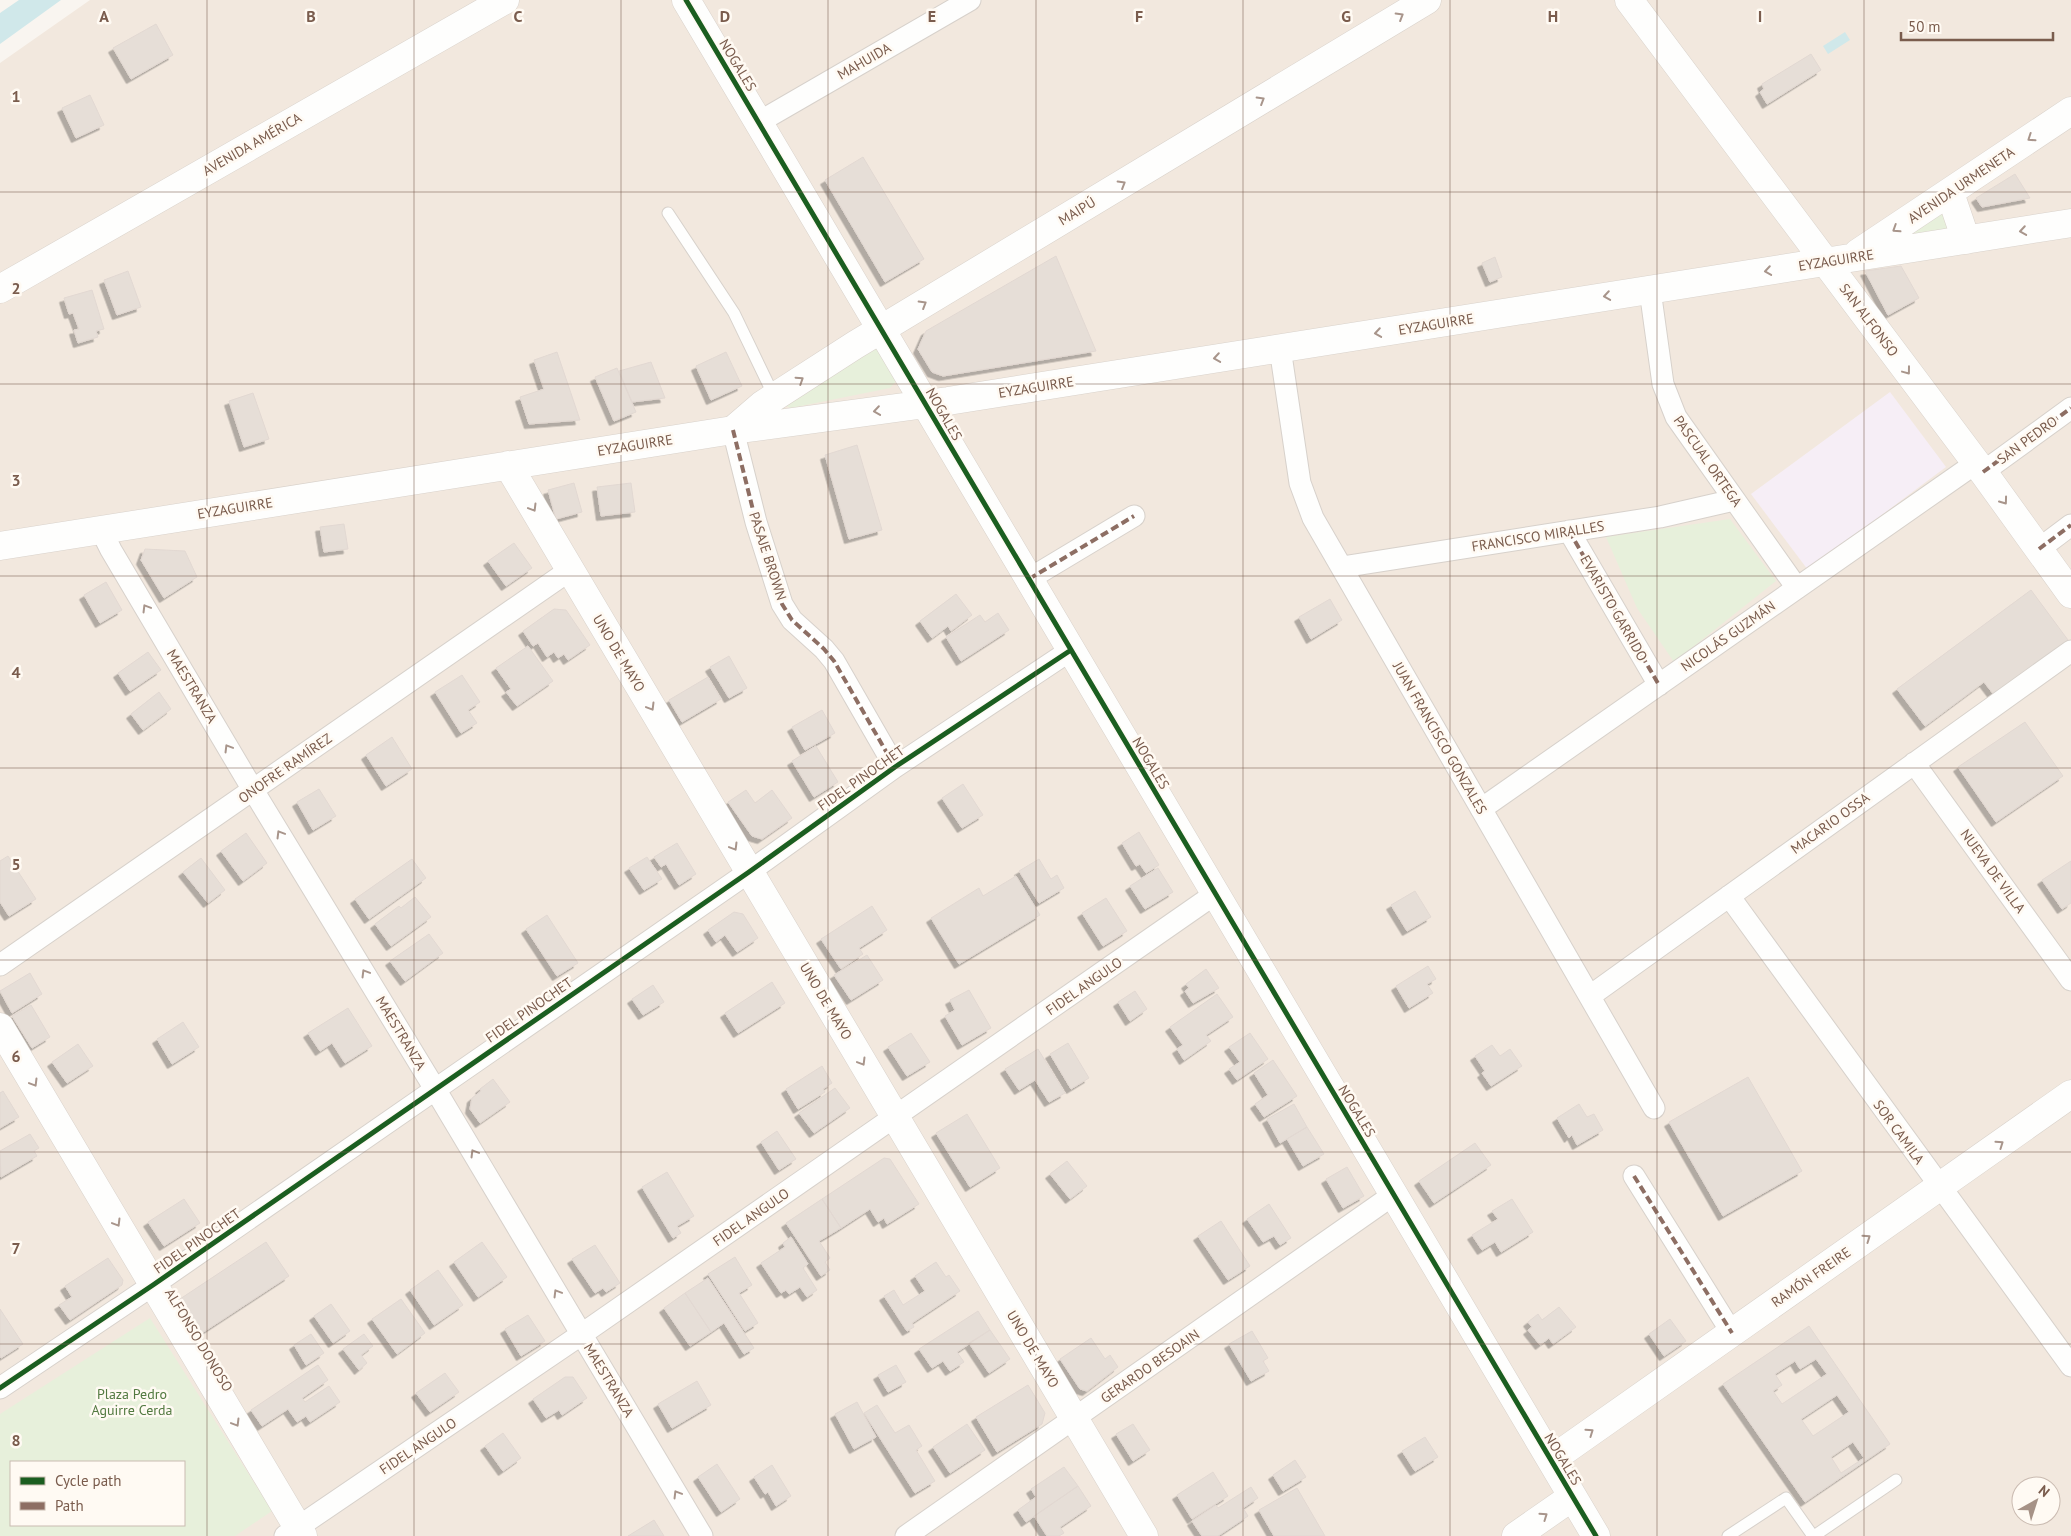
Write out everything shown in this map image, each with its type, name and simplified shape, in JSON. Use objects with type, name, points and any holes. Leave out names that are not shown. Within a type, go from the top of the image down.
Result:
[{"type":"street","name":"AVENIDA AMÉRICA","points":[[0,290],[505,0]]},
{"type":"street","name":"NOGALES","points":[[686,0],[1596,1536]]},
{"type":"street","name":"MAHUIDA","points":[[759,122],[970,0]]},
{"type":"street","name":"MAIPÚ","points":[[733,430],[774,396],[881,329],[1427,0]]},
{"type":"street","name":"SAN ALFONSO","points":[[1629,0],[1838,260],[1979,468],[2071,594]]},
{"type":"street","name":"AVENIDA URMENETA","points":[[1838,260],[1950,193],[2071,111]]},
{"type":"street","points":[[1950,193],[1966,240]]},
{"type":"street","name":"EYZAGUIRRE","points":[[0,546],[733,430],[926,404],[2071,223]]},
{"type":"street","name":"PASCUAL ORTEGA","points":[[1650,290],[1663,384],[1669,404],[1676,417],[1796,588]]},
{"type":"street","name":"JUAN FRANCISCO GONZALES","points":[[1280,348],[1303,496],[1313,518],[1654,1108]]},
{"type":"street","name":"SAN PEDRO","points":[[1979,468],[2071,408]]},
{"type":"street","name":"PASAJE BROWN","points":[[733,430],[756,522],[782,604],[792,620],[824,649],[834,661],[896,768]]},
{"type":"street","name":"UNO DE MAYO","points":[[508,466],[1144,1536]]},
{"type":"street","name":"NICOLÁS GUZMÁN","points":[[1481,809],[1796,588],[1979,468]]},
{"type":"street","name":"FRANCISCO MIRALLES","points":[[1342,567],[1683,513],[1734,500]]},
{"type":"street","points":[[1029,579],[1134,516]]},
{"type":"street","points":[[2039,549],[2071,525]]},
{"type":"street","name":"MAESTRANZA","points":[[101,530],[253,790],[435,1089],[702,1536]]},
{"type":"street","name":"EVARISTO GARRIDO","points":[[1568,531],[1659,685]]},
{"type":"street","name":"ONOFRE RAMÍREZ","points":[[0,964],[570,570]]},
{"type":"street","name":"FIDEL PINOCHET","points":[[0,1388],[153,1285],[896,768],[1071,650]]},
{"type":"street","name":"MACARIO OSSA","points":[[1590,996],[2071,651]]},
{"type":"street","name":"NUEVA DE VILLA","points":[[1914,763],[2071,980]]},
{"type":"street","name":"FIDEL ANGULO","points":[[295,1533],[1215,894]]},
{"type":"street","name":"SOR CAMILA","points":[[1729,896],[2071,1366]]},
{"type":"street","name":"ALFONSO DONOSO","points":[[0,1026],[153,1285],[295,1533]]},
{"type":"street","name":"RAMÓN FREIRE","points":[[1550,1460],[2071,1094]]},
{"type":"street","points":[[1634,1176],[1732,1332]]},
{"type":"street","name":"GERARDO BESOAIN","points":[[906,1536],[1393,1195]]},
{"type":"street","points":[[1516,1536],[1572,1496]]},
{"type":"lane","points":[[668,213],[734,313],[774,396]]},
{"type":"lane","points":[[1728,1536],[1786,1498],[1814,1536],[1896,1480]]},
{"type":"shaded area","points":[[90,0],[2071,0],[2071,1536],[0,1536],[0,63]]},
{"type":"shaded area","points":[[1890,392],[1946,467],[1808,570],[1751,494]]},
{"type":"green space","points":[[1946,205],[1957,237],[1884,247]]},
{"type":"green space","points":[[878,347],[898,379],[890,388],[791,408],[786,406],[785,397]]},
{"type":"green space","points":[[1730,519],[1776,581],[1674,662],[1637,608],[1606,537]]},
{"type":"green space","name":"Plaza Pedro Aguirre Cerda","points":[[150,1318],[272,1511],[235,1536],[0,1536],[0,1414]]},
{"type":"water","points":[[19,0],[61,0],[0,44],[0,13]]},
{"type":"water","points":[[1845,32],[1850,40],[1828,54],[1823,46]]},
{"type":"building","points":[[156,24],[173,55],[131,79],[113,48]]},
{"type":"building","points":[[1811,54],[1821,70],[1767,104],[1760,92],[1764,89],[1762,84]]},
{"type":"building","points":[[90,95],[104,125],[76,138],[62,108]]},
{"type":"building","points":[[863,157],[924,259],[885,282],[825,180]]},
{"type":"building","points":[[2015,174],[2030,198],[1982,207],[1976,198]]},
{"type":"building","points":[[1056,256],[1096,351],[943,376],[932,372],[918,349],[926,331]]},
{"type":"building","points":[[1495,257],[1502,277],[1490,282],[1482,263]]},
{"type":"building","points":[[1901,266],[1919,298],[1888,315],[1865,271]]},
{"type":"building","points":[[128,271],[141,307],[117,315],[104,280]]},
{"type":"building","points":[[92,290],[104,329],[96,331],[98,337],[78,343],[74,330],[79,329],[73,313],[69,314],[64,298]]},
{"type":"building","points":[[557,352],[580,420],[529,424],[520,397],[544,389],[534,360]]},
{"type":"building","points":[[726,352],[742,386],[711,400],[696,366]]},
{"type":"building","points":[[651,362],[665,398],[632,402],[619,371]]},
{"type":"building","points":[[617,368],[636,412],[614,421],[595,377]]},
{"type":"building","points":[[253,393],[269,439],[244,447],[229,401]]},
{"type":"building","points":[[857,445],[882,530],[849,539],[825,455]]},
{"type":"building","points":[[574,483],[582,512],[556,519],[548,490]]},
{"type":"building","points":[[631,483],[635,512],[601,516],[597,487]]},
{"type":"building","points":[[344,524],[348,549],[324,552],[320,527]]},
{"type":"building","points":[[514,543],[532,568],[506,586],[488,561]]},
{"type":"building","points":[[145,549],[185,551],[197,577],[164,598],[141,560]]},
{"type":"building","points":[[106,582],[122,610],[100,623],[84,595]]},
{"type":"building","points":[[2031,590],[2068,640],[1994,695],[1984,682],[1925,726],[1897,689]]},
{"type":"building","points":[[956,594],[972,615],[951,631],[948,626],[932,638],[920,621]]},
{"type":"building","points":[[1330,599],[1342,620],[1311,639],[1299,617]]},
{"type":"building","points":[[554,609],[566,610],[590,645],[568,660],[564,654],[558,658],[554,652],[547,657],[538,643],[533,646],[523,631]]},
{"type":"building","points":[[998,613],[1009,630],[961,661],[946,637],[980,615],[985,622]]},
{"type":"building","points":[[528,646],[553,681],[517,706],[506,692],[511,689],[496,668]]},
{"type":"building","points":[[148,652],[161,670],[130,691],[118,673]]},
{"type":"building","points":[[729,656],[747,688],[729,698],[710,667]]},
{"type":"building","points":[[462,675],[480,702],[468,710],[477,723],[461,733],[435,692]]},
{"type":"building","points":[[708,677],[721,699],[682,722],[669,700]]},
{"type":"building","points":[[159,692],[171,709],[143,730],[131,714]]},
{"type":"building","points":[[822,710],[835,733],[805,750],[792,727]]},
{"type":"building","points":[[2025,722],[2063,776],[1996,822],[1958,767]]},
{"type":"building","points":[[392,737],[412,769],[386,786],[366,755]]},
{"type":"building","points":[[816,746],[838,782],[814,797],[792,761]]},
{"type":"building","points":[[963,784],[983,815],[962,828],[942,798]]},
{"type":"building","points":[[319,789],[336,816],[313,830],[297,802]]},
{"type":"building","points":[[746,790],[755,803],[772,790],[792,818],[762,839],[752,836],[728,802]]},
{"type":"building","points":[[1139,832],[1159,865],[1146,873],[1140,864],[1136,866],[1122,843]]},
{"type":"building","points":[[246,833],[267,863],[243,881],[221,851]]},
{"type":"building","points":[[677,843],[696,874],[679,885],[666,864],[661,867],[654,857]]},
{"type":"building","points":[[8,856],[36,899],[9,916],[0,902],[0,861]]},
{"type":"building","points":[[647,857],[662,879],[644,890],[629,868]]},
{"type":"building","points":[[201,858],[225,890],[208,903],[183,872]]},
{"type":"building","points":[[412,859],[426,878],[369,919],[355,899]]},
{"type":"building","points":[[1039,859],[1051,879],[1057,875],[1064,888],[1039,903],[1019,871]]},
{"type":"building","points":[[2071,861],[2071,903],[2062,909],[2042,880]]},
{"type":"building","points":[[1158,868],[1173,892],[1145,909],[1130,886]]},
{"type":"building","points":[[1016,876],[1040,915],[959,964],[931,918],[979,888],[983,896]]},
{"type":"building","points":[[1415,891],[1431,917],[1407,931],[1391,905]]},
{"type":"building","points":[[415,897],[431,917],[391,946],[375,924]]},
{"type":"building","points":[[1106,898],[1127,931],[1103,946],[1082,913]]},
{"type":"building","points":[[872,906],[887,930],[859,948],[863,954],[841,969],[821,939]]},
{"type":"building","points":[[734,912],[743,914],[758,938],[737,952],[725,935],[716,942],[708,930]]},
{"type":"building","points":[[547,915],[578,963],[557,976],[526,929]]},
{"type":"building","points":[[429,934],[443,953],[405,981],[390,961]]},
{"type":"building","points":[[867,955],[883,980],[851,1000],[834,975]]},
{"type":"building","points":[[1428,966],[1436,979],[1427,984],[1433,993],[1409,1008],[1396,986]]},
{"type":"building","points":[[1206,969],[1219,988],[1193,1003],[1185,991],[1189,988],[1186,984]]},
{"type":"building","points":[[30,973],[42,994],[12,1013],[0,991]]},
{"type":"building","points":[[772,982],[785,1003],[738,1033],[725,1013]]},
{"type":"building","points":[[653,985],[664,1002],[643,1015],[632,999]]},
{"type":"building","points":[[969,990],[991,1028],[962,1045],[945,1016],[955,1010],[950,1000]]},
{"type":"building","points":[[1135,991],[1147,1009],[1130,1021],[1118,1002]]},
{"type":"building","points":[[1217,994],[1233,1017],[1206,1035],[1211,1041],[1184,1060],[1177,1049],[1183,1045],[1170,1027]]},
{"type":"building","points":[[31,1005],[50,1037],[32,1048],[12,1016]]},
{"type":"building","points":[[348,1008],[372,1046],[345,1063],[332,1043],[320,1051],[308,1033]]},
{"type":"building","points":[[183,1022],[199,1047],[172,1064],[157,1039]]},
{"type":"building","points":[[911,1033],[930,1062],[907,1076],[888,1047]]},
{"type":"building","points":[[1250,1033],[1268,1059],[1237,1080],[1229,1069],[1240,1062],[1229,1047]]},
{"type":"building","points":[[1068,1043],[1089,1078],[1071,1089],[1050,1054]]},
{"type":"building","points":[[78,1044],[93,1066],[67,1083],[52,1062]]},
{"type":"building","points":[[1492,1045],[1500,1056],[1510,1049],[1522,1066],[1491,1086],[1482,1073],[1485,1071],[1475,1056]]},
{"type":"building","points":[[1038,1049],[1065,1093],[1049,1102],[1035,1080],[1019,1090],[1005,1069]]},
{"type":"building","points":[[1273,1060],[1297,1096],[1264,1117],[1255,1104],[1268,1095],[1254,1073]]},
{"type":"building","points":[[822,1066],[832,1083],[823,1089],[825,1092],[798,1109],[786,1089]]},
{"type":"building","points":[[1748,1077],[1802,1171],[1723,1216],[1669,1122]]},
{"type":"building","points":[[493,1079],[510,1102],[480,1123],[470,1109],[472,1098]]},
{"type":"building","points":[[835,1088],[850,1108],[814,1133],[799,1113]]},
{"type":"building","points":[[3,1091],[19,1117],[0,1128],[0,1093]]},
{"type":"building","points":[[1294,1104],[1307,1127],[1280,1143],[1267,1119]]},
{"type":"building","points":[[1579,1104],[1587,1117],[1594,1114],[1603,1130],[1577,1145],[1572,1135],[1569,1138],[1557,1118]]},
{"type":"building","points":[[967,1114],[1000,1168],[970,1187],[936,1133]]},
{"type":"building","points":[[1307,1127],[1324,1154],[1303,1166],[1287,1139]]},
{"type":"building","points":[[777,1131],[796,1159],[779,1170],[761,1142]]},
{"type":"building","points":[[30,1134],[39,1148],[34,1151],[37,1156],[1,1177],[0,1151]]},
{"type":"building","points":[[1475,1143],[1491,1165],[1434,1203],[1419,1181]]},
{"type":"building","points":[[884,1158],[890,1159],[919,1204],[887,1224],[884,1218],[878,1222],[870,1209],[841,1228],[822,1199]]},
{"type":"building","points":[[1067,1161],[1087,1186],[1070,1199],[1050,1174]]},
{"type":"building","points":[[1347,1167],[1364,1196],[1343,1208],[1326,1179]]},
{"type":"building","points":[[667,1172],[694,1216],[677,1226],[681,1233],[673,1238],[642,1187]]},
{"type":"building","points":[[184,1199],[200,1223],[164,1246],[148,1222]]},
{"type":"building","points":[[822,1199],[841,1228],[819,1241],[830,1258],[825,1262],[830,1270],[821,1276],[786,1223]]},
{"type":"building","points":[[1512,1199],[1533,1232],[1501,1252],[1495,1242],[1482,1250],[1472,1235],[1498,1219],[1492,1211]]},
{"type":"building","points":[[1269,1204],[1291,1238],[1280,1245],[1274,1236],[1263,1242],[1247,1219]]},
{"type":"building","points":[[1221,1221],[1250,1266],[1228,1280],[1198,1236]]},
{"type":"building","points":[[791,1237],[808,1264],[803,1268],[817,1290],[807,1297],[800,1287],[789,1294],[786,1290],[781,1293],[761,1263],[785,1247],[783,1243]]},
{"type":"building","points":[[266,1242],[289,1276],[202,1333],[180,1299]]},
{"type":"building","points":[[482,1242],[507,1277],[478,1297],[454,1262]]},
{"type":"building","points":[[595,1245],[620,1283],[606,1292],[603,1288],[595,1293],[572,1259]]},
{"type":"building","points":[[735,1257],[752,1285],[739,1293],[758,1323],[745,1331],[708,1274]]},
{"type":"building","points":[[108,1258],[123,1280],[122,1285],[70,1320],[59,1305],[72,1297],[65,1286]]},
{"type":"building","points":[[936,1262],[946,1277],[949,1275],[960,1291],[912,1323],[914,1327],[907,1331],[884,1296],[894,1290],[903,1305],[925,1291],[915,1276]]},
{"type":"building","points":[[438,1270],[463,1305],[434,1325],[410,1290]]},
{"type":"building","points":[[708,1278],[754,1348],[744,1354],[724,1323],[711,1332],[685,1293]]},
{"type":"building","points":[[685,1293],[711,1332],[690,1346],[664,1308]]},
{"type":"building","points":[[401,1299],[425,1333],[397,1354],[372,1319]]},
{"type":"building","points":[[331,1304],[350,1331],[333,1343],[314,1316]]},
{"type":"building","points":[[1559,1307],[1576,1327],[1553,1344],[1549,1338],[1540,1345],[1528,1330],[1532,1327],[1528,1322],[1538,1314],[1542,1320]]},
{"type":"building","points":[[0,1309],[23,1344],[1,1358],[0,1356]]},
{"type":"building","points":[[978,1311],[990,1330],[957,1352],[964,1362],[950,1371],[943,1361],[932,1368],[919,1349]]},
{"type":"building","points":[[528,1315],[545,1341],[521,1356],[505,1329]]},
{"type":"building","points":[[1670,1319],[1686,1341],[1664,1356],[1649,1334]]},
{"type":"building","points":[[1809,1326],[1890,1444],[1805,1502],[1723,1384]],"holes":[[[1816,1359],[1827,1374],[1782,1404],[1773,1391],[1782,1385],[1775,1374],[1795,1361],[1800,1369]],[[1837,1395],[1849,1412],[1813,1436],[1801,1419]],[[1853,1442],[1864,1458],[1841,1473],[1831,1457]]]},
{"type":"building","points":[[990,1330],[1010,1359],[989,1373],[969,1343]]},
{"type":"building","points":[[1252,1331],[1268,1358],[1263,1361],[1269,1371],[1251,1381],[1229,1344]]},
{"type":"building","points":[[311,1334],[324,1353],[306,1365],[294,1345]]},
{"type":"building","points":[[364,1334],[373,1346],[361,1355],[367,1363],[359,1370],[343,1349]]},
{"type":"building","points":[[1091,1338],[1105,1359],[1110,1355],[1118,1367],[1087,1391],[1080,1389],[1060,1359]]},
{"type":"building","points":[[318,1365],[328,1380],[302,1398],[305,1402],[329,1386],[340,1402],[310,1422],[306,1416],[297,1422],[288,1409],[262,1426],[251,1410]]},
{"type":"building","points":[[896,1365],[906,1382],[888,1392],[878,1375]]},
{"type":"building","points":[[445,1373],[459,1392],[430,1412],[416,1393]]},
{"type":"building","points":[[565,1377],[573,1377],[587,1398],[562,1415],[559,1410],[546,1418],[533,1399]]},
{"type":"building","points":[[697,1381],[711,1405],[672,1428],[658,1404]]},
{"type":"building","points":[[1028,1385],[1045,1413],[1042,1424],[997,1452],[976,1417]]},
{"type":"building","points":[[857,1402],[876,1437],[854,1449],[835,1414]]},
{"type":"building","points":[[877,1405],[895,1433],[909,1425],[922,1446],[916,1450],[935,1481],[915,1493],[864,1413]]},
{"type":"building","points":[[967,1424],[985,1450],[950,1473],[933,1447]]},
{"type":"building","points":[[1133,1424],[1150,1450],[1133,1461],[1116,1434]]},
{"type":"building","points":[[503,1433],[521,1458],[503,1471],[485,1446]]},
{"type":"building","points":[[1425,1437],[1438,1457],[1415,1471],[1402,1451]]},
{"type":"building","points":[[1295,1460],[1306,1477],[1283,1491],[1273,1475]]},
{"type":"building","points":[[717,1464],[740,1499],[721,1512],[698,1477]]},
{"type":"building","points":[[772,1465],[791,1496],[776,1506],[768,1492],[765,1494],[754,1477]]},
{"type":"building","points":[[1064,1467],[1078,1486],[1026,1522],[1018,1510],[1036,1497],[1031,1489]]},
{"type":"building","points":[[1213,1472],[1228,1496],[1192,1519],[1177,1495]]},
{"type":"building","points":[[1078,1486],[1091,1506],[1060,1527],[1064,1533],[1059,1536],[1047,1536],[1034,1516]]},
{"type":"building","points":[[1251,1487],[1258,1498],[1243,1508],[1248,1516],[1218,1536],[1202,1536],[1192,1521],[1216,1505],[1218,1508]]},
{"type":"building","points":[[1297,1488],[1325,1536],[1274,1536],[1259,1510]]},
{"type":"building","points":[[654,1520],[664,1536],[628,1536]]},
{"type":"marked path","points":[[1983,472],[2071,408]]},
{"type":"marked path","points":[[733,430],[756,522],[782,604],[792,620],[824,649],[834,661],[895,767]]},
{"type":"marked path","points":[[1029,579],[1134,516]]},
{"type":"marked path","points":[[2039,549],[2071,525]]},
{"type":"marked path","points":[[1569,531],[1659,685]]},
{"type":"marked path","points":[[1634,1176],[1732,1333]]},
{"type":"cycle path","points":[[686,0],[1596,1536]]},
{"type":"cycle path","points":[[0,1388],[153,1285],[749,872],[895,767],[1071,650]]}]
